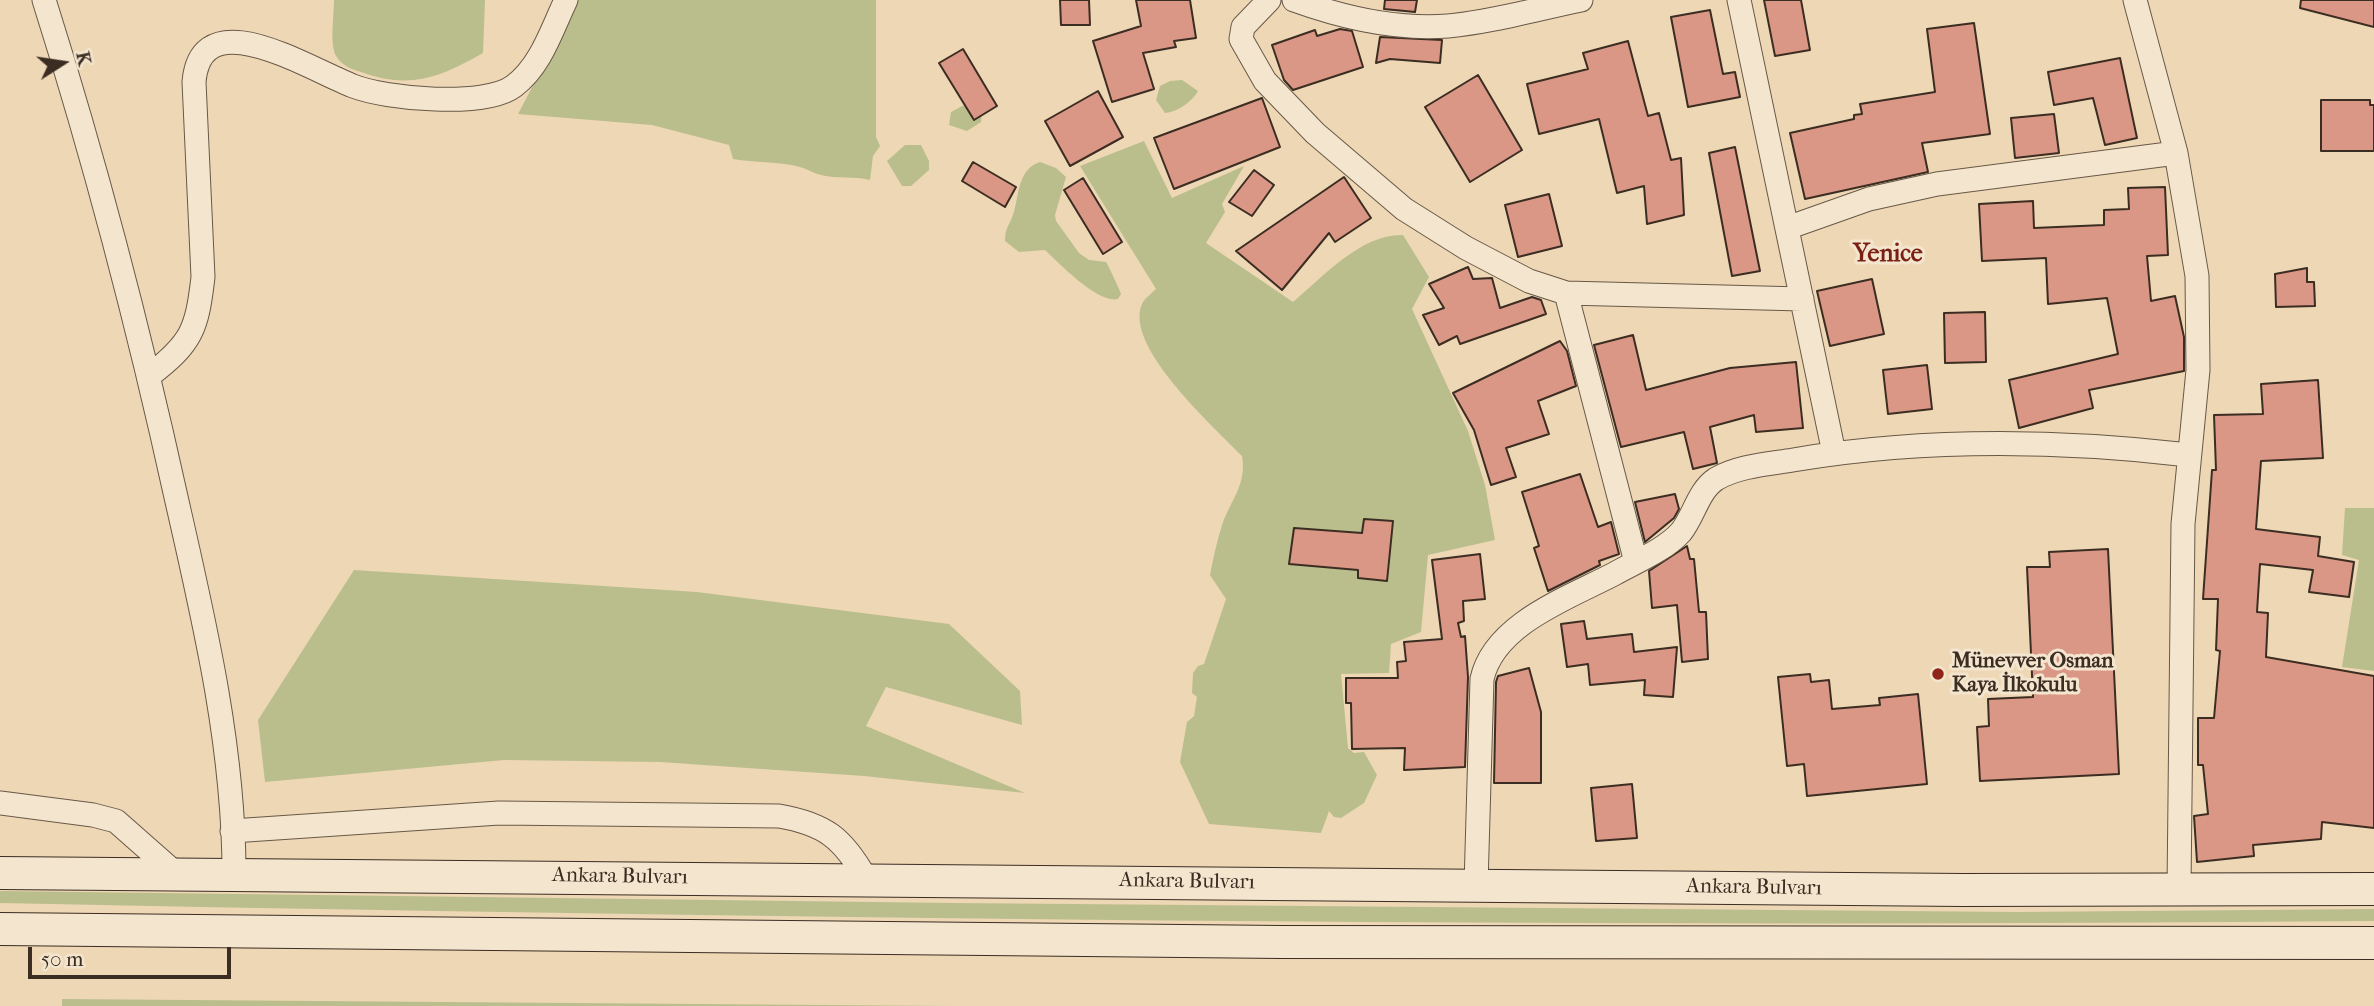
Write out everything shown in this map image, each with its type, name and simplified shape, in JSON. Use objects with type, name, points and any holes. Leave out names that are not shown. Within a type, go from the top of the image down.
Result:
[{"type":"main road","name":"Ankara Bulvarı","points":[[0,873],[2374,889]]},
{"type":"main road","points":[[0,929],[1283,942],[2374,943]]},
{"type":"street","points":[[44,0],[89,139],[150,375],[200,605],[226,754],[234,873]]},
{"type":"street","points":[[150,375],[179,353],[188,341],[200,299],[203,276],[195,60],[201,46],[213,35],[225,30],[253,33],[267,38],[325,74],[373,92],[478,98],[498,95],[524,77],[535,63],[566,0]]},
{"type":"street","points":[[1269,0],[1243,27],[1241,38],[1265,81],[1315,133],[1404,209],[1456,242],[1529,281],[1566,293],[1802,299]]},
{"type":"street","points":[[1294,0],[1324,11],[1366,19],[1447,26],[1581,0]]},
{"type":"street","points":[[1739,0],[1834,453]]},
{"type":"street","points":[[2135,0],[2176,153],[2197,276],[2198,370],[2183,524],[2179,889]]},
{"type":"street","points":[[1787,228],[1869,199],[1937,184],[2176,153]]},
{"type":"street","points":[[1566,293],[1636,562]]},
{"type":"street","points":[[1476,885],[1482,680],[1485,664],[1508,635],[1636,562],[1680,533],[1704,491],[1715,480],[1748,468],[1834,453],[1913,447],[2041,445],[2125,448],[2189,455]]},
{"type":"street","points":[[0,803],[93,814],[116,821],[175,873]]},
{"type":"street","points":[[232,831],[499,813],[779,816],[807,821],[836,837],[866,879]]},
{"type":"green space","points":[[334,0],[485,0],[483,53],[453,69],[410,80],[379,77],[353,69],[343,64],[335,54],[332,35]]},
{"type":"green space","points":[[578,0],[876,0],[876,137],[880,146],[873,156],[870,180],[827,176],[783,164],[733,159],[729,145],[652,125],[518,114]]},
{"type":"green space","points":[[1182,80],[1198,91],[1184,106],[1165,113],[1156,100],[1160,86],[1170,81]]},
{"type":"green space","points":[[968,103],[982,110],[981,122],[967,131],[949,125],[951,112]]},
{"type":"green space","points":[[1144,141],[1172,198],[1244,166],[1222,204],[1225,212],[1206,243],[1293,302],[1330,269],[1358,249],[1372,241],[1403,235],[1429,277],[1412,309],[1468,431],[1485,485],[1495,540],[1428,555],[1421,632],[1391,644],[1389,673],[1341,674],[1348,748],[1354,753],[1364,752],[1377,775],[1364,803],[1341,818],[1334,817],[1329,811],[1321,833],[1209,824],[1180,762],[1187,722],[1194,716],[1197,697],[1192,693],[1193,673],[1198,666],[1204,664],[1226,599],[1210,575],[1222,525],[1240,484],[1243,466],[1242,456],[1193,407],[1158,363],[1146,342],[1140,321],[1142,304],[1156,289],[1080,166]]},
{"type":"green space","points":[[905,145],[921,145],[929,161],[929,170],[911,186],[902,186],[887,161]]},
{"type":"green space","points":[[1040,162],[1056,168],[1066,177],[1055,215],[1056,221],[1079,253],[1089,260],[1106,262],[1121,294],[1118,299],[1110,299],[1090,289],[1045,250],[1019,252],[1005,241],[1022,179],[1032,166]]},
{"type":"green space","points":[[2345,508],[2374,508],[2374,671],[2342,667],[2359,560],[2342,555]]},
{"type":"green space","points":[[354,570],[697,592],[949,624],[1020,691],[1022,725],[886,687],[866,726],[1025,793],[864,776],[660,762],[504,760],[265,782],[258,720]]},
{"type":"green space","points":[[0,891],[2018,912],[2374,909],[2374,921],[1484,923],[890,918],[0,903]]},
{"type":"green space","points":[[62,999],[952,1006],[62,1006]]},
{"type":"building","points":[[1060,0],[1089,0],[1090,25],[1061,25]]},
{"type":"building","points":[[1136,0],[1190,0],[1196,38],[1174,41],[1176,47],[1143,53],[1154,89],[1112,102],[1093,41],[1141,26]]},
{"type":"building","points":[[1385,0],[1417,0],[1415,12],[1384,9]]},
{"type":"building","points":[[1764,0],[1801,0],[1810,50],[1775,56]]},
{"type":"building","points":[[2301,0],[2374,0],[2374,27],[2300,8]]},
{"type":"building","points":[[1710,10],[1723,74],[1735,72],[1740,97],[1688,107],[1671,17]]},
{"type":"building","points":[[1974,23],[1990,134],[1922,143],[1928,172],[1805,199],[1790,133],[1854,119],[1854,115],[1862,114],[1860,104],[1935,92],[1927,29]]},
{"type":"building","points":[[1340,29],[1352,31],[1363,67],[1293,90],[1284,80],[1272,45],[1315,30],[1317,36]]},
{"type":"building","points":[[1380,37],[1442,40],[1440,63],[1390,59],[1376,63]]},
{"type":"building","points":[[1628,41],[1648,116],[1659,113],[1671,160],[1681,158],[1684,215],[1647,224],[1644,186],[1617,193],[1599,119],[1539,134],[1527,84],[1588,69],[1583,53]]},
{"type":"building","points":[[963,49],[997,106],[974,120],[939,63]]},
{"type":"building","points":[[2120,58],[2137,138],[2105,145],[2093,98],[2054,105],[2048,72]]},
{"type":"building","points":[[1478,75],[1522,150],[1470,182],[1425,107]]},
{"type":"building","points":[[1098,91],[1123,137],[1070,166],[1045,121]]},
{"type":"building","points":[[1262,98],[1280,147],[1174,189],[1154,138]]},
{"type":"building","points":[[2321,100],[2370,100],[2370,105],[2374,105],[2374,151],[2321,151]]},
{"type":"building","points":[[2054,114],[2059,153],[2015,158],[2011,118]]},
{"type":"building","points":[[1735,147],[1760,271],[1732,276],[1709,153]]},
{"type":"building","points":[[973,162],[1016,187],[1005,207],[962,181]]},
{"type":"building","points":[[1254,170],[1274,185],[1252,216],[1229,202]]},
{"type":"building","points":[[1344,177],[1371,218],[1335,242],[1329,233],[1282,290],[1236,251]]},
{"type":"building","points":[[1083,178],[1122,242],[1103,254],[1064,190]]},
{"type":"building","points":[[2165,187],[2168,255],[2147,256],[2151,301],[2175,296],[2184,337],[2184,371],[2089,390],[2093,408],[2019,428],[2009,380],[2118,354],[2107,298],[2048,304],[2046,258],[1982,261],[1979,204],[2033,201],[2034,228],[2104,225],[2104,210],[2129,209],[2128,188]]},
{"type":"building","points":[[1549,194],[1562,246],[1518,257],[1505,205]]},
{"type":"building","points":[[1468,267],[1473,279],[1492,278],[1500,308],[1532,297],[1541,300],[1546,314],[1460,344],[1457,336],[1439,345],[1423,315],[1444,308],[1429,284]]},
{"type":"building","points":[[2307,268],[2307,282],[2314,282],[2315,306],[2276,307],[2275,274]]},
{"type":"building","points":[[1872,279],[1884,334],[1830,346],[1817,291]]},
{"type":"building","points":[[1985,312],[1986,362],[1945,363],[1944,313]]},
{"type":"building","points":[[1633,335],[1646,390],[1730,368],[1796,362],[1803,428],[1756,432],[1754,415],[1710,427],[1717,463],[1693,469],[1684,432],[1621,447],[1594,345]]},
{"type":"building","points":[[1560,341],[1567,351],[1576,386],[1538,401],[1549,434],[1506,448],[1516,477],[1491,485],[1474,430],[1453,393]]},
{"type":"building","points":[[1927,365],[1932,409],[1888,414],[1883,370]]},
{"type":"building","points":[[2318,380],[2323,458],[2261,461],[2256,529],[2320,537],[2318,556],[2354,562],[2349,597],[2309,592],[2313,570],[2260,564],[2257,612],[2268,613],[2266,657],[2374,676],[2374,828],[2322,822],[2321,839],[2253,845],[2254,856],[2197,862],[2194,816],[2208,814],[2203,765],[2198,765],[2198,718],[2214,718],[2220,651],[2216,650],[2218,599],[2203,599],[2212,470],[2216,470],[2214,415],[2263,414],[2261,384]]},
{"type":"building","points":[[1580,474],[1598,527],[1611,522],[1619,554],[1599,561],[1600,565],[1548,591],[1534,548],[1539,546],[1522,492]]},
{"type":"building","points":[[1675,494],[1679,509],[1674,518],[1645,542],[1635,502]]},
{"type":"building","points":[[1364,519],[1393,521],[1387,581],[1358,578],[1358,570],[1289,564],[1294,528],[1362,533]]},
{"type":"building","points":[[1687,546],[1690,559],[1694,559],[1699,612],[1706,612],[1708,659],[1682,662],[1677,605],[1652,608],[1649,571]]},
{"type":"building","points":[[2108,549],[2119,774],[1980,781],[1977,727],[1989,726],[1988,699],[2033,697],[2027,567],[2050,567],[2049,552]]},
{"type":"building","points":[[1480,554],[1485,599],[1463,601],[1464,621],[1458,623],[1461,637],[1465,636],[1468,677],[1465,767],[1404,770],[1405,748],[1352,749],[1351,703],[1346,703],[1346,678],[1398,678],[1397,662],[1406,661],[1404,642],[1442,639],[1432,560]]},
{"type":"building","points":[[1584,621],[1587,639],[1632,634],[1634,652],[1677,647],[1673,697],[1644,695],[1645,680],[1590,685],[1588,664],[1567,667],[1561,624]]},
{"type":"building","points":[[1529,668],[1541,712],[1541,783],[1494,783],[1496,682],[1498,676]]},
{"type":"building","points":[[1810,674],[1811,682],[1829,680],[1832,709],[1880,705],[1879,698],[1918,694],[1927,784],[1807,796],[1804,764],[1787,766],[1778,677]]},
{"type":"building","points":[[1632,784],[1637,838],[1596,841],[1591,788]]},
{"type":"place","name":"Münevver Osman Kaya İlkokulu","points":[[1938,674]]},
{"type":"district","name":"Yenice","points":[[1888,255]]}]
